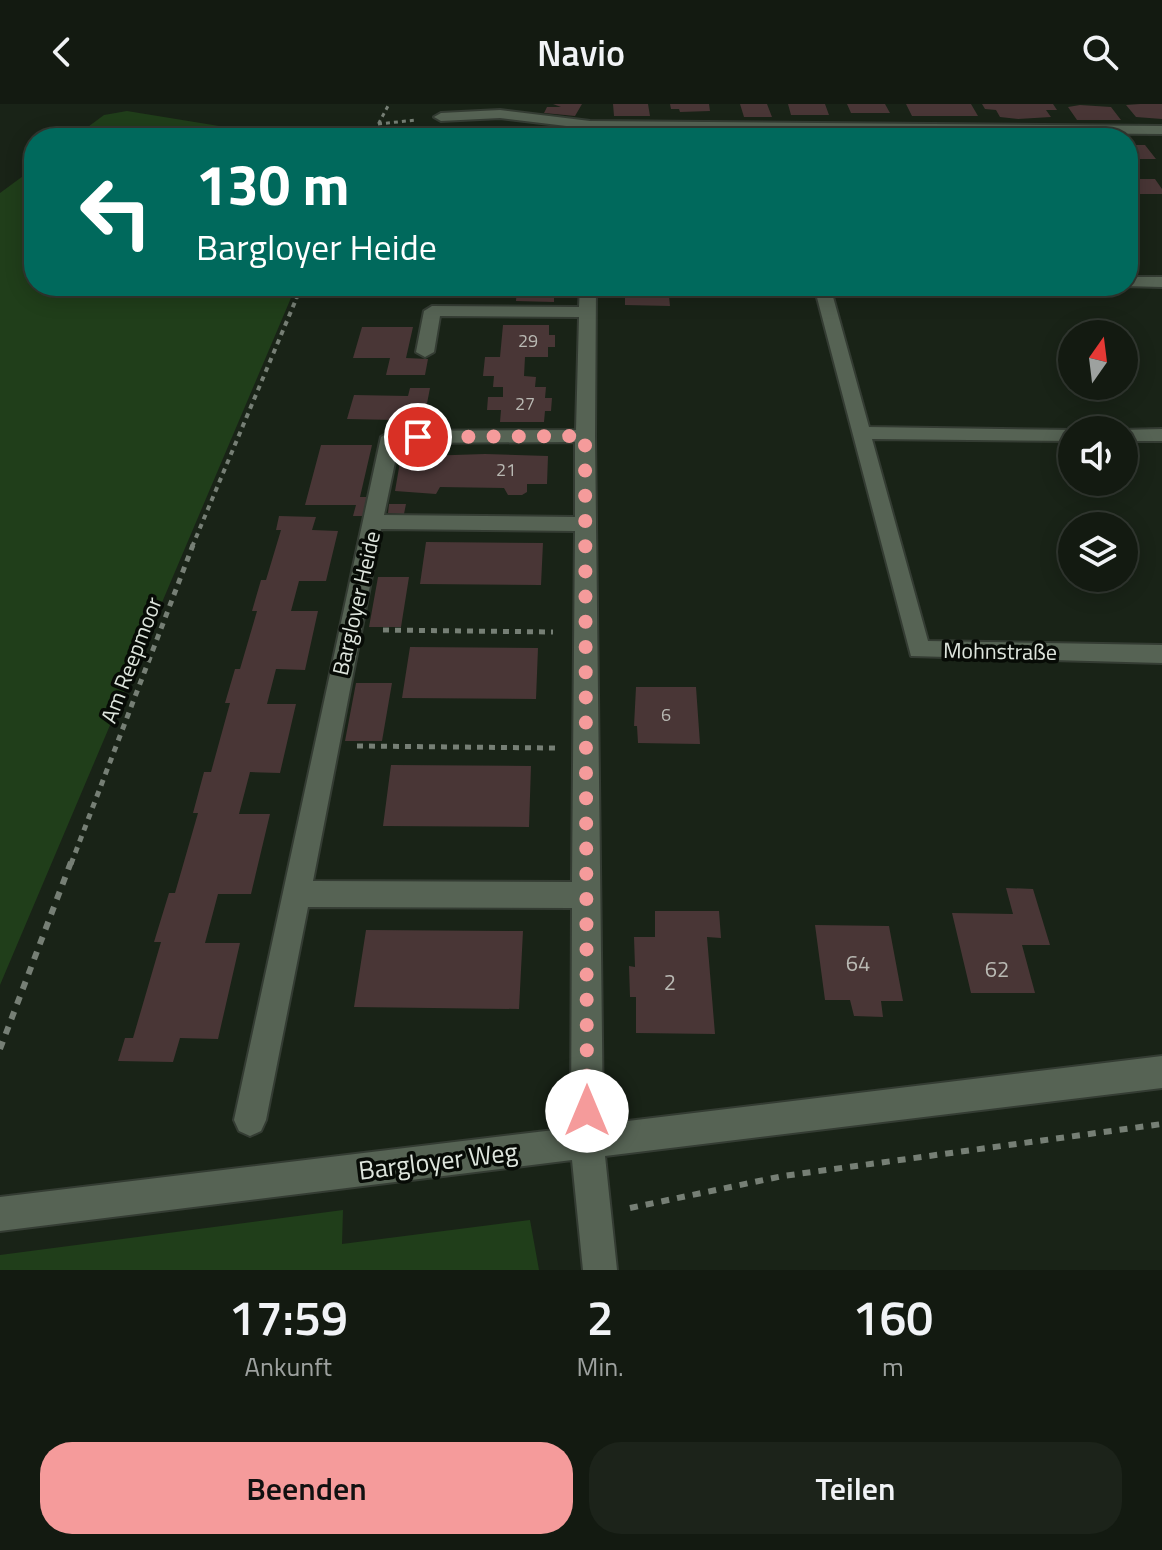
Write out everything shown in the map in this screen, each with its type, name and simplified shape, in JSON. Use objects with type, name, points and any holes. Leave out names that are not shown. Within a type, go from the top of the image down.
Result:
[{"type":"street","points":[[441,117],[500,114],[569,128]]},
{"type":"street","points":[[1138,131],[1162,130]]},
{"type":"street","points":[[1138,282],[1162,282]]},
{"type":"street","points":[[588,296],[585,436],[587,1142],[600,1270]]},
{"type":"street","name":"Mohnstraße","points":[[825,296],[919,650],[1162,654]]},
{"type":"street","points":[[425,352],[432,311],[588,312]]},
{"type":"street","points":[[861,433],[1058,435]]},
{"type":"street","points":[[1138,435],[1162,435]]},
{"type":"street","points":[[372,522],[391,437],[585,436]]},
{"type":"street","name":"Bargloyer Heide","points":[[250,1120],[372,522],[587,524]]},
{"type":"street","points":[[296,894],[586,895]]},
{"type":"street","name":"Bargloyer Weg","points":[[0,1214],[1162,1072]]},
{"type":"path","points":[[376,128],[389,104]]},
{"type":"path","points":[[378,124],[441,117]]},
{"type":"path","name":"Am Reepmoor","points":[[0,1049],[200,526],[297,296]]},
{"type":"path","points":[[350,629],[587,632]]},
{"type":"path","points":[[324,746],[586,748]]},
{"type":"path","points":[[594,1215],[783,1176],[1162,1124]]},
{"type":"green space","points":[[127,111],[231,128],[86,128],[104,115]]},
{"type":"green space","points":[[24,175],[24,296],[292,296],[0,985],[0,193]]},
{"type":"green space","points":[[343,1210],[342,1244],[530,1220],[539,1270],[0,1270],[0,1255]]},
{"type":"building","points":[[553,104],[582,104],[575,116],[544,113],[547,107],[561,107]]},
{"type":"building","points":[[613,104],[648,104],[650,116],[614,116]]},
{"type":"building","points":[[670,104],[709,104],[710,111],[680,112],[679,109],[671,109]]},
{"type":"building","points":[[740,104],[767,104],[772,117],[744,117]]},
{"type":"building","points":[[788,104],[825,104],[829,115],[791,115]]},
{"type":"building","points":[[847,104],[885,104],[890,113],[851,113]]},
{"type":"building","points":[[906,104],[971,104],[978,116],[912,116]]},
{"type":"building","points":[[982,104],[1053,104],[1057,110],[1046,110],[1051,117],[1018,119],[1000,117],[996,110],[985,109]]},
{"type":"building","points":[[1162,104],[1162,119],[1136,117],[1126,105]]},
{"type":"building","points":[[1068,107],[1111,107],[1121,120],[1077,120]]},
{"type":"building","points":[[1138,145],[1145,145],[1156,159],[1138,159]]},
{"type":"building","points":[[1138,179],[1155,179],[1162,194],[1138,194]]},
{"type":"building","points":[[516,296],[554,296],[554,302],[516,301]]},
{"type":"building","points":[[625,296],[669,296],[670,306],[625,305]]},
{"type":"building","points":[[503,325],[549,325],[549,335],[555,335],[555,347],[548,347],[548,357],[525,357],[524,376],[536,377],[535,387],[546,387],[545,398],[552,398],[551,411],[545,411],[544,422],[500,422],[501,410],[487,410],[488,397],[503,397],[503,387],[493,387],[494,376],[483,376],[485,357],[500,357]]},
{"type":"building","points":[[362,327],[413,327],[406,358],[428,359],[425,375],[386,375],[390,358],[353,358]]},
{"type":"building","points":[[410,388],[430,388],[425,414],[397,414],[396,420],[347,419],[354,395],[408,396]]},
{"type":"building","points":[[321,445],[372,445],[360,497],[372,497],[368,516],[353,516],[356,505],[305,505]]},
{"type":"building","points":[[423,456],[548,456],[547,484],[527,484],[527,492],[522,495],[508,495],[504,488],[440,487],[436,494],[395,491],[400,462],[422,462]]},
{"type":"building","points":[[389,504],[406,504],[404,514],[388,513]]},
{"type":"building","points":[[279,516],[316,517],[312,530],[338,531],[326,581],[299,581],[291,611],[318,611],[305,670],[276,669],[267,704],[296,704],[280,773],[250,772],[239,814],[270,814],[251,894],[218,894],[205,943],[240,943],[218,1039],[180,1038],[173,1062],[118,1061],[125,1038],[133,1038],[161,942],[154,942],[169,893],[175,893],[198,813],[193,813],[204,772],[211,772],[230,703],[225,703],[235,669],[240,669],[257,611],[252,611],[261,580],[266,580],[281,530],[276,530]]},
{"type":"building","points":[[426,542],[543,543],[541,585],[420,584]]},
{"type":"building","points":[[378,577],[409,577],[401,627],[369,627]]},
{"type":"building","points":[[410,647],[538,648],[536,699],[402,698]]},
{"type":"building","points":[[356,683],[392,683],[382,741],[345,741]]},
{"type":"building","points":[[636,687],[696,687],[700,744],[638,743],[637,726],[634,726]]},
{"type":"building","points":[[391,765],[531,766],[529,827],[383,826]]},
{"type":"building","points":[[1006,888],[1033,889],[1050,945],[1022,945],[1035,993],[971,993],[952,913],[1013,914]]},
{"type":"building","points":[[655,911],[719,911],[721,938],[707,937],[715,1034],[636,1033],[636,997],[630,997],[629,966],[635,967],[634,937],[655,937]]},
{"type":"building","points":[[815,925],[889,926],[903,1001],[881,1001],[883,1017],[854,1016],[850,1000],[825,1000]]},
{"type":"building","points":[[366,930],[523,931],[519,1009],[354,1007]]},
{"type":"route","points":[[418,437],[585,436],[587,1111]]}]
